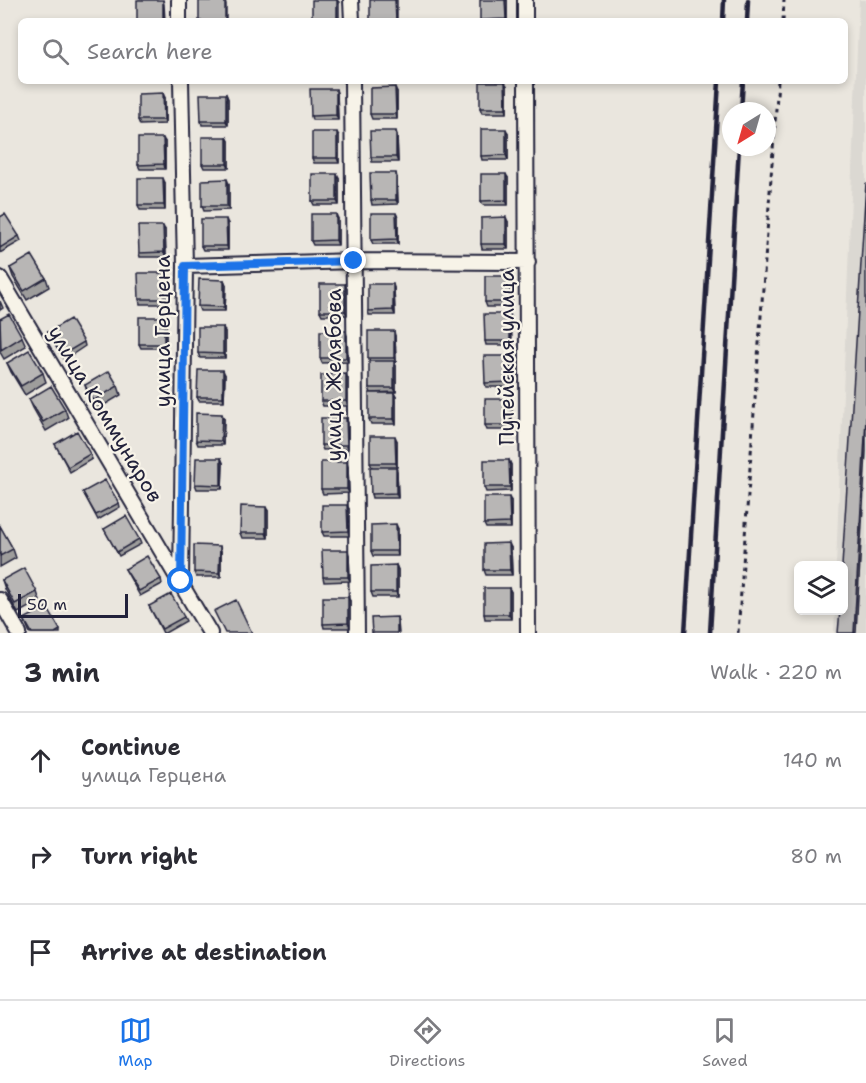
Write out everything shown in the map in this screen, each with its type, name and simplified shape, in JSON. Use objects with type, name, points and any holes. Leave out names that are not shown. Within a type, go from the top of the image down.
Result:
[{"type":"street","points":[[179,0],[179,18]]},
{"type":"street","points":[[351,0],[352,18]]},
{"type":"street","points":[[525,0],[525,18]]},
{"type":"street","name":"улица Герцена","points":[[181,84],[185,266],[181,581]]},
{"type":"street","name":"улица Желябова","points":[[352,84],[357,633]]},
{"type":"street","name":"Путейская улица","points":[[526,84],[528,633]]},
{"type":"street","points":[[185,266],[354,261],[528,262]]},
{"type":"street","name":"улица Коммунаров","points":[[0,278],[210,633]]},
{"type":"street","points":[[0,600],[19,633]]},
{"type":"path","points":[[783,18],[784,0]]},
{"type":"path","points":[[738,633],[778,84]]},
{"type":"shaded area","points":[[859,0],[866,0],[866,633],[834,633],[835,615],[848,615],[848,561],[836,561]]},
{"type":"building","points":[[137,0],[163,0],[163,18],[137,18]]},
{"type":"building","points":[[312,0],[337,0],[337,18],[312,18]]},
{"type":"building","points":[[370,0],[395,0],[396,18],[370,18]]},
{"type":"building","points":[[480,0],[505,0],[506,18],[480,18]]},
{"type":"building","points":[[199,1],[225,1],[225,18],[199,18]]},
{"type":"building","points":[[480,84],[505,84],[506,108],[480,108]]},
{"type":"building","points":[[395,87],[396,114],[370,114],[370,88]]},
{"type":"building","points":[[310,89],[336,89],[336,115],[311,116]]},
{"type":"building","points":[[163,93],[164,120],[138,120],[138,94]]},
{"type":"building","points":[[200,94],[226,94],[226,121],[201,121]]},
{"type":"building","points":[[481,129],[506,129],[506,155],[481,156]]},
{"type":"building","points":[[370,131],[396,131],[396,157],[371,157]]},
{"type":"building","points":[[312,132],[337,132],[337,158],[312,158]]},
{"type":"building","points":[[202,137],[227,137],[227,164],[202,164]]},
{"type":"building","points":[[138,138],[163,138],[164,164],[138,165]]},
{"type":"building","points":[[370,173],[396,173],[396,200],[371,200]]},
{"type":"building","points":[[312,174],[337,174],[337,201],[312,201]]},
{"type":"building","points":[[481,174],[506,174],[506,200],[481,201]]},
{"type":"building","points":[[138,178],[163,178],[164,205],[138,205]]},
{"type":"building","points":[[227,179],[227,206],[202,206],[202,180]]},
{"type":"building","points":[[866,183],[866,418],[854,633],[838,633],[840,615],[848,615],[848,561],[842,561]]},
{"type":"building","points":[[371,213],[396,213],[397,239],[371,240]]},
{"type":"building","points":[[5,214],[19,236],[0,248],[0,217]]},
{"type":"building","points":[[311,214],[336,214],[336,240],[311,241]]},
{"type":"building","points":[[506,217],[506,244],[481,244],[481,218]]},
{"type":"building","points":[[201,219],[226,219],[227,246],[201,246]]},
{"type":"building","points":[[138,226],[163,226],[164,252],[139,253]]},
{"type":"building","points":[[32,255],[46,278],[24,291],[10,268]]},
{"type":"building","points":[[138,273],[164,273],[164,299],[139,299]]},
{"type":"building","points":[[485,276],[510,276],[510,302],[485,302]]},
{"type":"building","points":[[199,279],[224,280],[224,307],[198,306]]},
{"type":"building","points":[[320,284],[345,284],[345,311],[320,311]]},
{"type":"building","points":[[368,284],[393,284],[393,310],[368,311]]},
{"type":"building","points":[[9,314],[22,337],[1,350],[0,319]]},
{"type":"building","points":[[484,314],[510,314],[510,341],[485,341]]},
{"type":"building","points":[[139,317],[164,317],[164,344],[139,344]]},
{"type":"building","points":[[70,319],[84,342],[62,355],[48,332]]},
{"type":"building","points":[[198,327],[223,327],[223,354],[198,353]]},
{"type":"building","points":[[320,331],[346,331],[346,358],[320,358]]},
{"type":"building","points":[[368,331],[394,331],[394,358],[368,358]]},
{"type":"building","points":[[29,350],[43,373],[21,386],[7,363]]},
{"type":"building","points":[[484,356],[510,356],[510,382],[485,383]]},
{"type":"building","points":[[369,361],[394,361],[394,388],[369,388]]},
{"type":"building","points":[[198,370],[223,370],[223,397],[197,397]]},
{"type":"building","points":[[109,371],[118,386],[93,401],[85,385]]},
{"type":"building","points":[[346,374],[346,401],[321,401],[321,375]]},
{"type":"building","points":[[51,386],[65,409],[43,422],[29,399]]},
{"type":"building","points":[[369,393],[394,393],[394,419],[369,419]]},
{"type":"building","points":[[485,399],[510,399],[511,425],[485,425]]},
{"type":"building","points":[[196,413],[222,414],[221,441],[196,440]]},
{"type":"building","points":[[321,418],[346,418],[347,445],[321,445]]},
{"type":"building","points":[[77,431],[90,454],[68,467],[55,444]]},
{"type":"building","points":[[370,436],[395,436],[396,463],[370,463]]},
{"type":"building","points":[[196,458],[221,458],[221,485],[195,484]]},
{"type":"building","points":[[484,460],[509,460],[510,487],[484,487]]},
{"type":"building","points":[[321,462],[347,462],[347,489],[321,489]]},
{"type":"building","points":[[370,467],[396,467],[396,493],[371,494]]},
{"type":"building","points":[[105,480],[119,503],[96,515],[83,492]]},
{"type":"building","points":[[484,497],[509,497],[510,523],[484,524]]},
{"type":"building","points":[[322,505],[347,505],[348,531],[322,532]]},
{"type":"building","points":[[241,506],[266,507],[266,533],[240,533]]},
{"type":"building","points":[[126,516],[139,539],[117,552],[104,529]]},
{"type":"building","points":[[396,524],[397,551],[371,551],[371,525]]},
{"type":"building","points":[[0,526],[13,549],[0,556]]},
{"type":"building","points":[[509,543],[510,570],[484,570],[484,544]]},
{"type":"building","points":[[194,545],[220,546],[219,573],[194,572]]},
{"type":"building","points":[[322,550],[348,550],[348,577],[323,577]]},
{"type":"building","points":[[147,556],[161,579],[139,591],[125,569]]},
{"type":"building","points":[[396,565],[396,592],[371,592],[371,566]]},
{"type":"building","points":[[24,568],[37,592],[15,604],[2,580]]},
{"type":"building","points":[[484,588],[509,588],[509,614],[484,614]]},
{"type":"building","points":[[171,594],[184,617],[162,629],[149,606]]},
{"type":"building","points":[[323,597],[348,597],[348,623],[323,624]]},
{"type":"building","points":[[236,600],[252,633],[225,633],[214,611]]},
{"type":"building","points":[[47,607],[60,630],[55,633],[32,633],[24,619]]},
{"type":"building","points":[[397,617],[397,633],[372,633],[371,618]]},
{"type":"railway","points":[[723,18],[724,0]]},
{"type":"railway","points":[[747,18],[748,0]]},
{"type":"railway","points":[[685,633],[719,84]]},
{"type":"railway","points":[[742,102],[743,84]]},
{"type":"railway","points":[[710,633],[738,156]]},
{"type":"route","points":[[181,581],[185,266],[354,261]]}]
